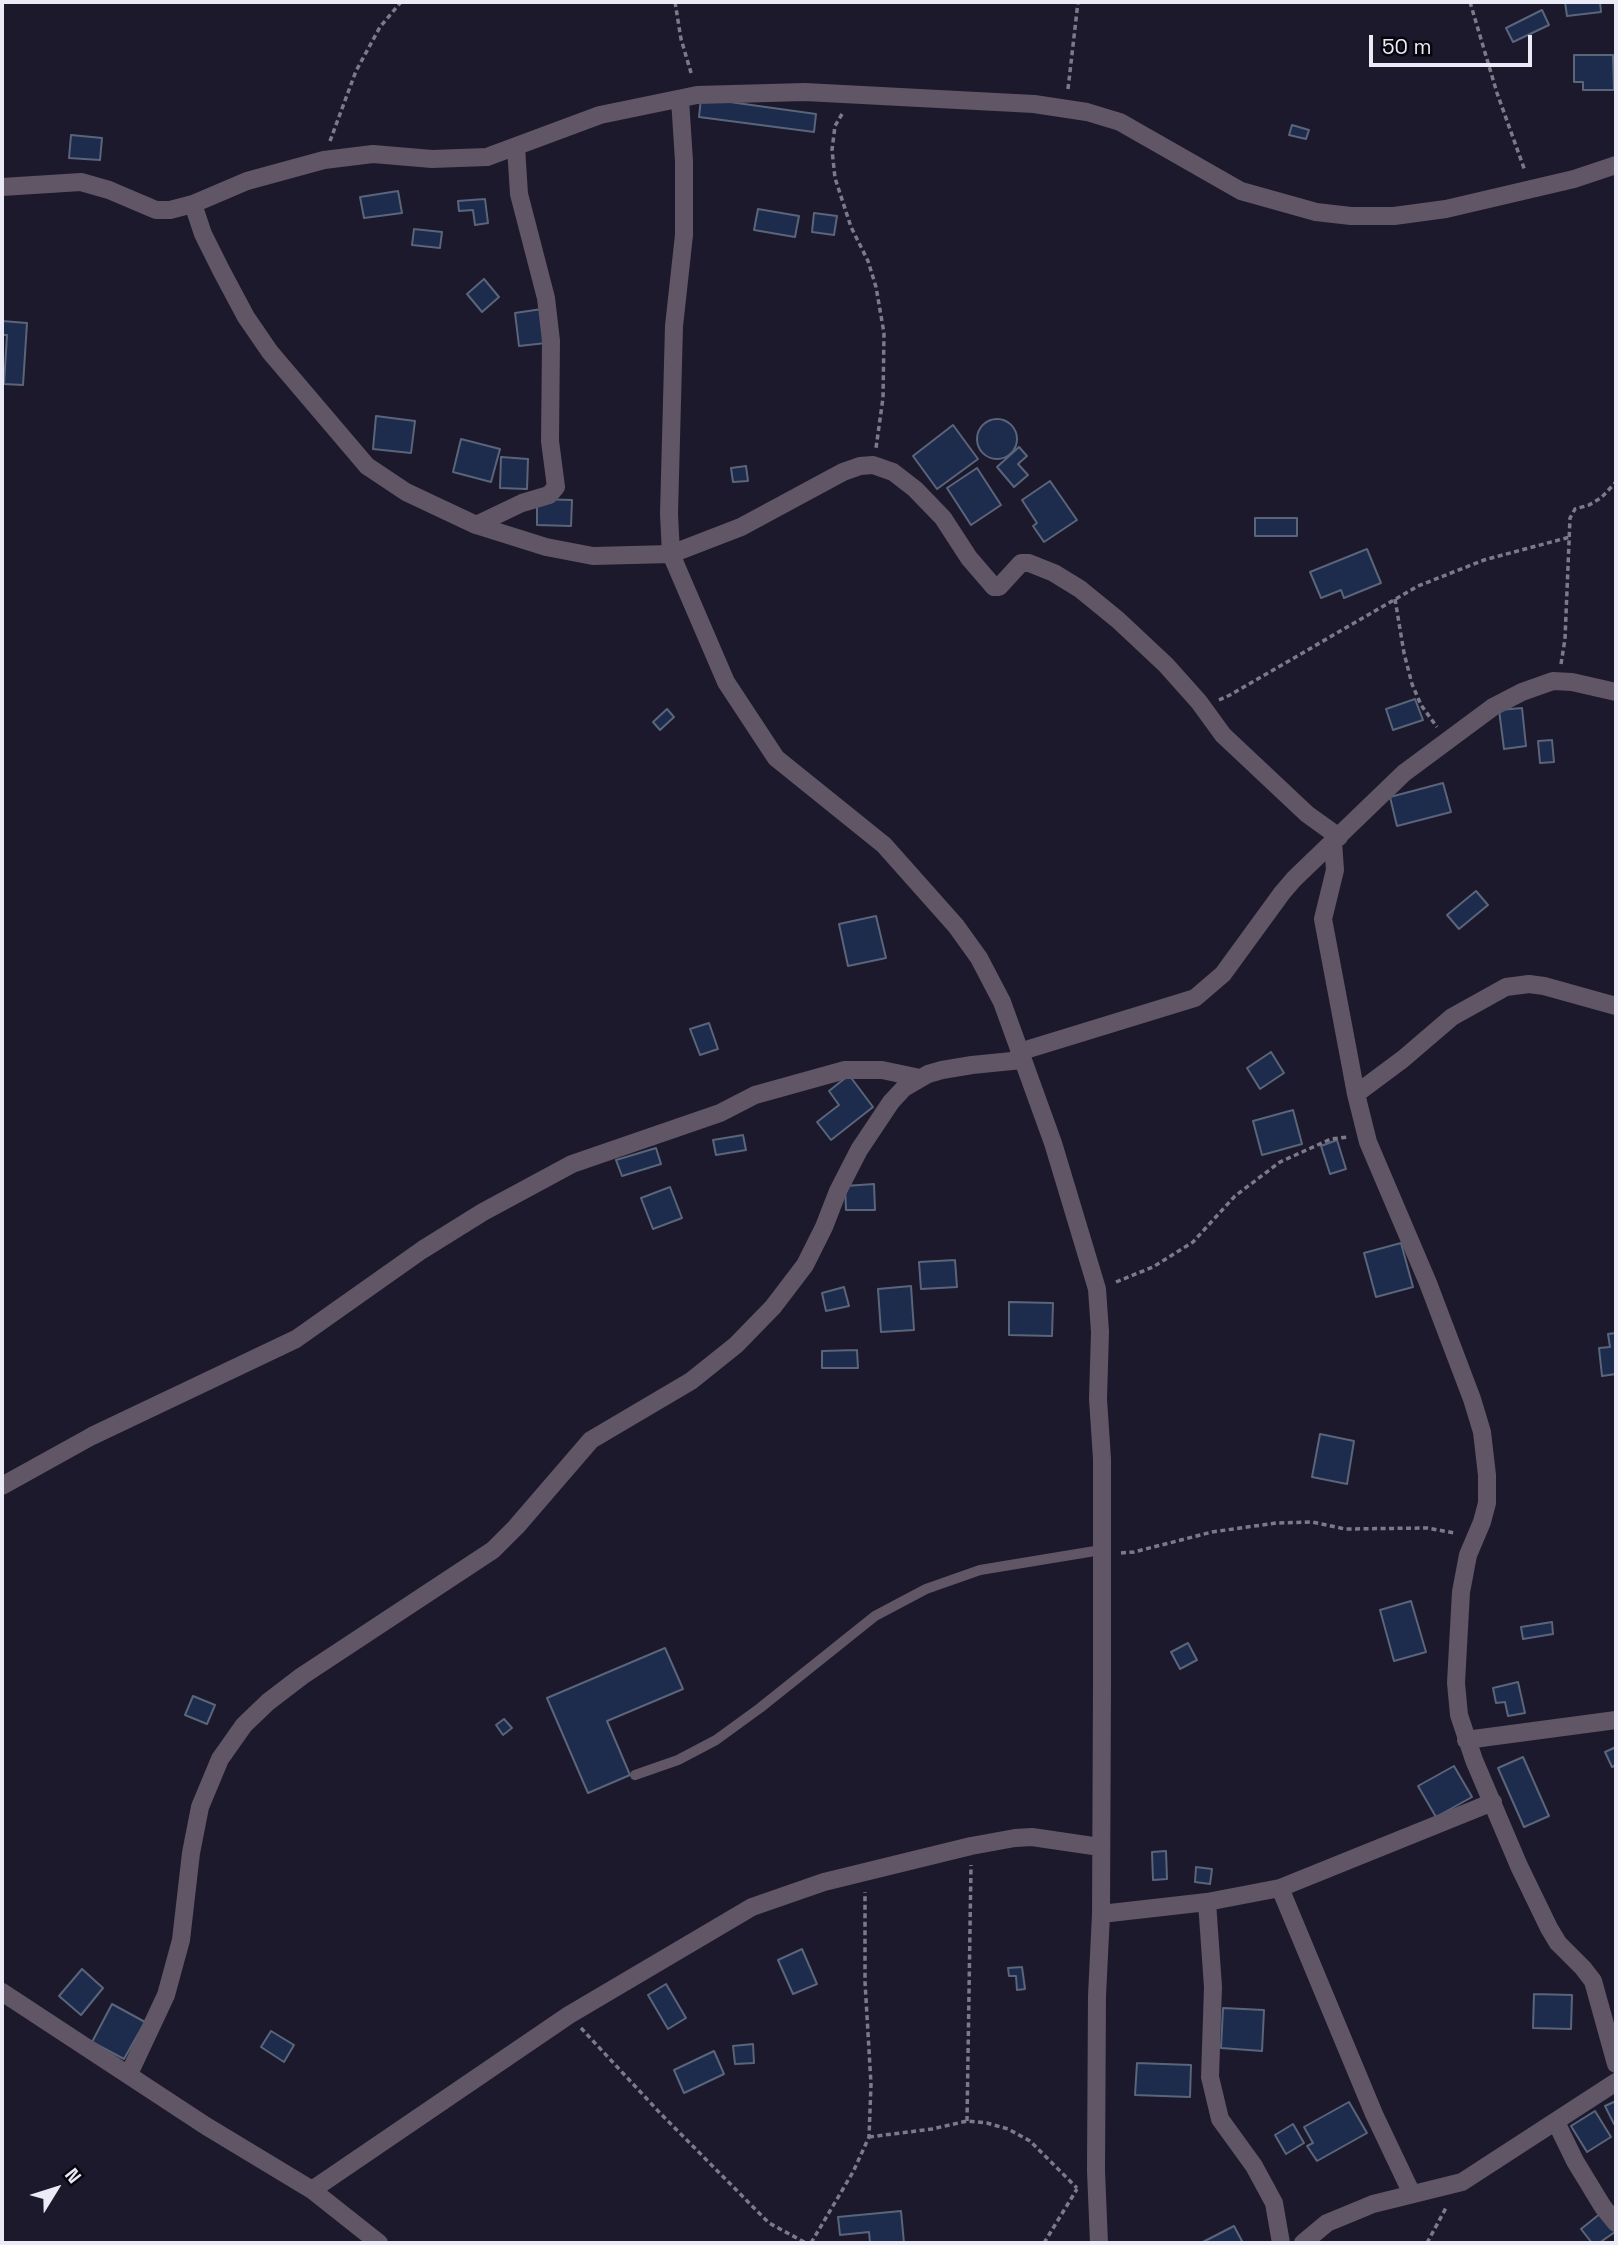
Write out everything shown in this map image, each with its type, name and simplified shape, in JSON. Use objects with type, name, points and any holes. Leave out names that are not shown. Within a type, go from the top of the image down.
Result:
[{"type":"street","points":[[2,187],[81,182],[109,190],[156,210],[170,209],[193,204],[247,181],[324,160],[373,154],[466,159],[487,157],[600,115],[688,97],[805,92],[1066,108],[1120,122],[1241,191],[1316,212],[1351,216],[1394,216],[1446,209],[1532,190],[1616,165]]},
{"type":"street","points":[[688,97],[684,161],[684,235],[674,326],[669,514],[671,554],[726,682],[776,758],[884,845],[956,926],[979,958],[1002,1002],[1053,1143],[1097,1289],[1100,1332],[1098,1399],[1102,1459],[1101,1914],[1097,1996],[1096,2171],[1099,2243]]},
{"type":"street","points":[[476,525],[522,503],[549,495],[556,487],[550,441],[551,341],[546,298],[519,194],[516,147]]},
{"type":"street","points":[[193,204],[203,234],[246,317],[270,352],[367,466],[406,492],[476,525],[545,547],[593,556],[671,554],[741,527],[843,472],[860,466],[873,466],[893,472],[915,489],[943,518],[990,584],[999,587],[1021,564],[1028,563],[1054,573],[1080,589],[1118,620],[1166,665],[1223,734],[1336,840]]},
{"type":"street","points":[[129,2074],[166,1995],[181,1940],[191,1853],[200,1807],[220,1759],[244,1725],[302,1676],[493,1550],[591,1440],[691,1381],[736,1345],[773,1307],[805,1265],[838,1191],[876,1123],[904,1088],[928,1074],[1021,1056],[1195,998],[1223,974],[1282,892],[1404,773],[1448,738],[1493,707],[1540,685],[1559,681],[1572,682],[1616,692]]},
{"type":"street","points":[[1336,840],[1335,870],[1323,919],[1366,1135],[1428,1283],[1482,1432],[1487,1503],[1468,1555],[1461,1592],[1456,1683],[1459,1715],[1466,1740],[1549,1928],[1558,1943],[1593,1981],[1616,2064]]},
{"type":"street","points":[[1356,1094],[1403,1059],[1452,1017],[1506,987],[1529,984],[1544,986],[1616,1006]]},
{"type":"street","points":[[2,1486],[92,1436],[296,1339],[422,1250],[483,1212],[572,1164],[720,1113],[755,1095],[845,1070],[882,1070],[920,1078]]},
{"type":"street","points":[[1466,1740],[1616,1720]]},
{"type":"street","points":[[1101,1914],[1208,1902],[1280,1888],[1493,1802]]},
{"type":"street","points":[[312,2190],[569,2015],[752,1907],[824,1882],[1015,1838],[1032,1837],[1100,1847]]},
{"type":"street","points":[[1280,1888],[1374,2114],[1412,2194]]},
{"type":"street","points":[[1208,1902],[1213,1987],[1210,2077],[1220,2119],[1254,2166],[1274,2203],[1281,2243]]},
{"type":"street","points":[[2,1992],[206,2126],[312,2190],[379,2243]]},
{"type":"street","points":[[1303,2243],[1327,2222],[1373,2204],[1460,2182],[1616,2082]]},
{"type":"street","points":[[1556,2122],[1603,2207],[1616,2223]]},
{"type":"lane","points":[[635,1775],[678,1760],[716,1740],[875,1616],[926,1589],[980,1570],[1101,1553]]},
{"type":"path","points":[[324,160],[356,71],[380,27],[401,2]]},
{"type":"path","points":[[675,2],[688,97]]},
{"type":"path","points":[[1066,108],[1078,2]]},
{"type":"path","points":[[1469,2],[1497,93],[1532,190]]},
{"type":"path","points":[[855,95],[835,126],[832,150],[835,178],[851,228],[868,261],[876,287],[884,333],[883,398],[873,466]]},
{"type":"path","points":[[1559,681],[1565,639],[1570,518],[1575,509],[1601,498],[1616,482]]},
{"type":"path","points":[[1199,702],[1217,701],[1230,695],[1418,586],[1484,560],[1570,537]]},
{"type":"path","points":[[1395,599],[1404,653],[1420,705],[1448,738]]},
{"type":"path","points":[[1097,1289],[1153,1267],[1179,1253],[1193,1242],[1236,1196],[1280,1162],[1331,1139],[1366,1135]]},
{"type":"path","points":[[1101,1553],[1134,1552],[1212,1532],[1276,1522],[1312,1522],[1345,1528],[1427,1528],[1475,1537]]},
{"type":"path","points":[[967,2121],[971,1846]]},
{"type":"path","points":[[569,2015],[660,2113],[769,2223],[809,2243],[853,2172],[869,2137],[871,2084],[865,1982],[865,1872]]},
{"type":"path","points":[[869,2137],[932,2129],[967,2121],[1008,2129],[1030,2141],[1078,2189],[1044,2243]]},
{"type":"path","points":[[1427,2243],[1460,2182]]},
{"type":"building","points":[[1565,2],[1600,2],[1601,12],[1567,16]]},
{"type":"building","points":[[1542,10],[1549,25],[1513,42],[1506,28]]},
{"type":"building","points":[[1574,55],[1613,55],[1614,90],[1583,90],[1583,82],[1574,82]]},
{"type":"building","points":[[701,98],[816,114],[814,132],[699,117]]},
{"type":"building","points":[[1292,125],[1309,130],[1306,139],[1289,135]]},
{"type":"building","points":[[71,135],[102,138],[100,160],[69,158]]},
{"type":"building","points":[[398,191],[402,213],[364,218],[360,197]]},
{"type":"building","points":[[485,199],[488,223],[475,225],[473,210],[459,211],[458,201]]},
{"type":"building","points":[[758,209],[799,216],[795,237],[754,230]]},
{"type":"building","points":[[814,213],[837,216],[834,235],[812,232]]},
{"type":"building","points":[[414,229],[442,232],[440,248],[412,245]]},
{"type":"building","points":[[484,279],[499,297],[482,312],[467,294]]},
{"type":"building","points":[[542,309],[546,343],[519,346],[515,313]]},
{"type":"building","points":[[2,321],[27,323],[23,385],[4,384],[7,335],[2,335]]},
{"type":"building","points":[[376,416],[415,421],[411,453],[373,449]]},
{"type":"building","points":[[997,419],[1011,425],[1017,439],[1011,453],[997,459],[983,453],[977,439],[983,425]]},
{"type":"building","points":[[953,425],[978,459],[937,489],[913,456]]},
{"type":"building","points":[[461,439],[500,449],[491,482],[453,472]]},
{"type":"building","points":[[1019,447],[1027,456],[1018,464],[1028,475],[1014,487],[997,467]]},
{"type":"building","points":[[501,457],[528,459],[527,489],[500,488]]},
{"type":"building","points":[[746,466],[748,481],[733,482],[731,468]]},
{"type":"building","points":[[977,468],[1001,505],[971,525],[947,488]]},
{"type":"building","points":[[1050,481],[1077,520],[1044,542],[1033,526],[1037,523],[1022,500]]},
{"type":"building","points":[[537,499],[572,500],[571,526],[537,525]]},
{"type":"building","points":[[1255,518],[1297,518],[1297,536],[1255,536]]},
{"type":"building","points":[[1367,549],[1381,583],[1344,598],[1341,590],[1321,598],[1310,572]]},
{"type":"building","points":[[1415,699],[1423,720],[1393,730],[1386,709]]},
{"type":"building","points":[[1522,708],[1526,746],[1504,749],[1499,710]]},
{"type":"building","points":[[667,709],[674,717],[660,730],[653,722]]},
{"type":"building","points":[[1552,740],[1554,762],[1540,763],[1538,741]]},
{"type":"building","points":[[1443,783],[1451,812],[1397,826],[1390,797]]},
{"type":"building","points":[[1476,891],[1488,905],[1459,929],[1447,915]]},
{"type":"building","points":[[876,916],[886,958],[848,966],[839,924]]},
{"type":"building","points":[[709,1023],[718,1049],[700,1055],[690,1029]]},
{"type":"building","points":[[1271,1052],[1284,1073],[1260,1089],[1247,1068]]},
{"type":"building","points":[[849,1075],[873,1107],[831,1140],[817,1122],[839,1105],[829,1091]]},
{"type":"building","points":[[1293,1110],[1302,1144],[1262,1155],[1253,1121]]},
{"type":"building","points":[[743,1135],[746,1150],[716,1155],[713,1140]]},
{"type":"building","points":[[1337,1140],[1346,1169],[1330,1174],[1321,1146]]},
{"type":"building","points":[[656,1148],[661,1164],[622,1176],[616,1160]]},
{"type":"building","points":[[874,1184],[875,1210],[846,1210],[845,1186]]},
{"type":"building","points":[[670,1187],[682,1218],[653,1229],[641,1198]]},
{"type":"building","points":[[1401,1243],[1413,1287],[1376,1297],[1364,1253]]},
{"type":"building","points":[[955,1260],[957,1287],[921,1289],[919,1262]]},
{"type":"building","points":[[911,1286],[914,1330],[881,1332],[878,1289]]},
{"type":"building","points":[[844,1287],[849,1306],[826,1311],[822,1293]]},
{"type":"building","points":[[1009,1302],[1053,1303],[1052,1336],[1009,1335]]},
{"type":"building","points":[[1616,1333],[1616,1374],[1602,1376],[1599,1348],[1610,1347],[1608,1334]]},
{"type":"building","points":[[857,1350],[858,1368],[822,1368],[822,1351]]},
{"type":"building","points":[[1320,1434],[1354,1441],[1347,1484],[1312,1477]]},
{"type":"building","points":[[1411,1601],[1426,1652],[1394,1661],[1380,1610]]},
{"type":"building","points":[[1552,1622],[1553,1634],[1523,1639],[1521,1627]]},
{"type":"building","points":[[1188,1643],[1197,1660],[1180,1669],[1171,1652]]},
{"type":"building","points":[[665,1648],[683,1689],[607,1721],[630,1775],[588,1793],[547,1698]]},
{"type":"building","points":[[1518,1682],[1525,1713],[1508,1716],[1505,1702],[1496,1703],[1493,1688]]},
{"type":"building","points":[[193,1696],[215,1705],[207,1724],[185,1715]]},
{"type":"building","points":[[504,1719],[512,1728],[503,1735],[496,1725]]},
{"type":"building","points":[[1616,1747],[1616,1765],[1612,1767],[1605,1752]]},
{"type":"building","points":[[1523,1757],[1549,1816],[1524,1827],[1498,1768]]},
{"type":"building","points":[[1454,1766],[1472,1797],[1436,1817],[1418,1786]]},
{"type":"building","points":[[1166,1851],[1167,1879],[1153,1880],[1152,1852]]},
{"type":"building","points":[[1196,1867],[1212,1869],[1210,1884],[1195,1882]]},
{"type":"building","points":[[802,1949],[817,1984],[793,1994],[778,1960]]},
{"type":"building","points":[[1022,1967],[1025,1989],[1017,1990],[1016,1976],[1009,1976],[1008,1968]]},
{"type":"building","points":[[82,1969],[103,1988],[81,2015],[59,1996]]},
{"type":"building","points":[[666,1984],[686,2018],[668,2029],[648,1995]]},
{"type":"building","points":[[1534,1994],[1572,1995],[1571,2029],[1533,2028]]},
{"type":"building","points":[[112,2004],[145,2022],[124,2059],[92,2042]]},
{"type":"building","points":[[1223,2008],[1264,2010],[1262,2051],[1221,2048]]},
{"type":"building","points":[[271,2031],[294,2045],[284,2062],[261,2047]]},
{"type":"building","points":[[753,2044],[754,2063],[735,2064],[733,2046]]},
{"type":"building","points":[[714,2051],[724,2074],[684,2093],[674,2070]]},
{"type":"building","points":[[1137,2063],[1191,2065],[1190,2097],[1135,2095]]},
{"type":"building","points":[[1616,2101],[1616,2123],[1614,2124],[1605,2106]]},
{"type":"building","points":[[1349,2102],[1367,2133],[1317,2161],[1307,2146],[1313,2143],[1304,2127]]},
{"type":"building","points":[[1595,2111],[1611,2137],[1587,2152],[1571,2126]]},
{"type":"building","points":[[1293,2124],[1304,2143],[1286,2154],[1275,2135]]},
{"type":"building","points":[[901,2211],[904,2243],[870,2243],[869,2232],[840,2235],[838,2217]]},
{"type":"building","points":[[1601,2213],[1615,2232],[1599,2243],[1592,2243],[1581,2229]]},
{"type":"building","points":[[1234,2226],[1243,2243],[1201,2243]]}]
